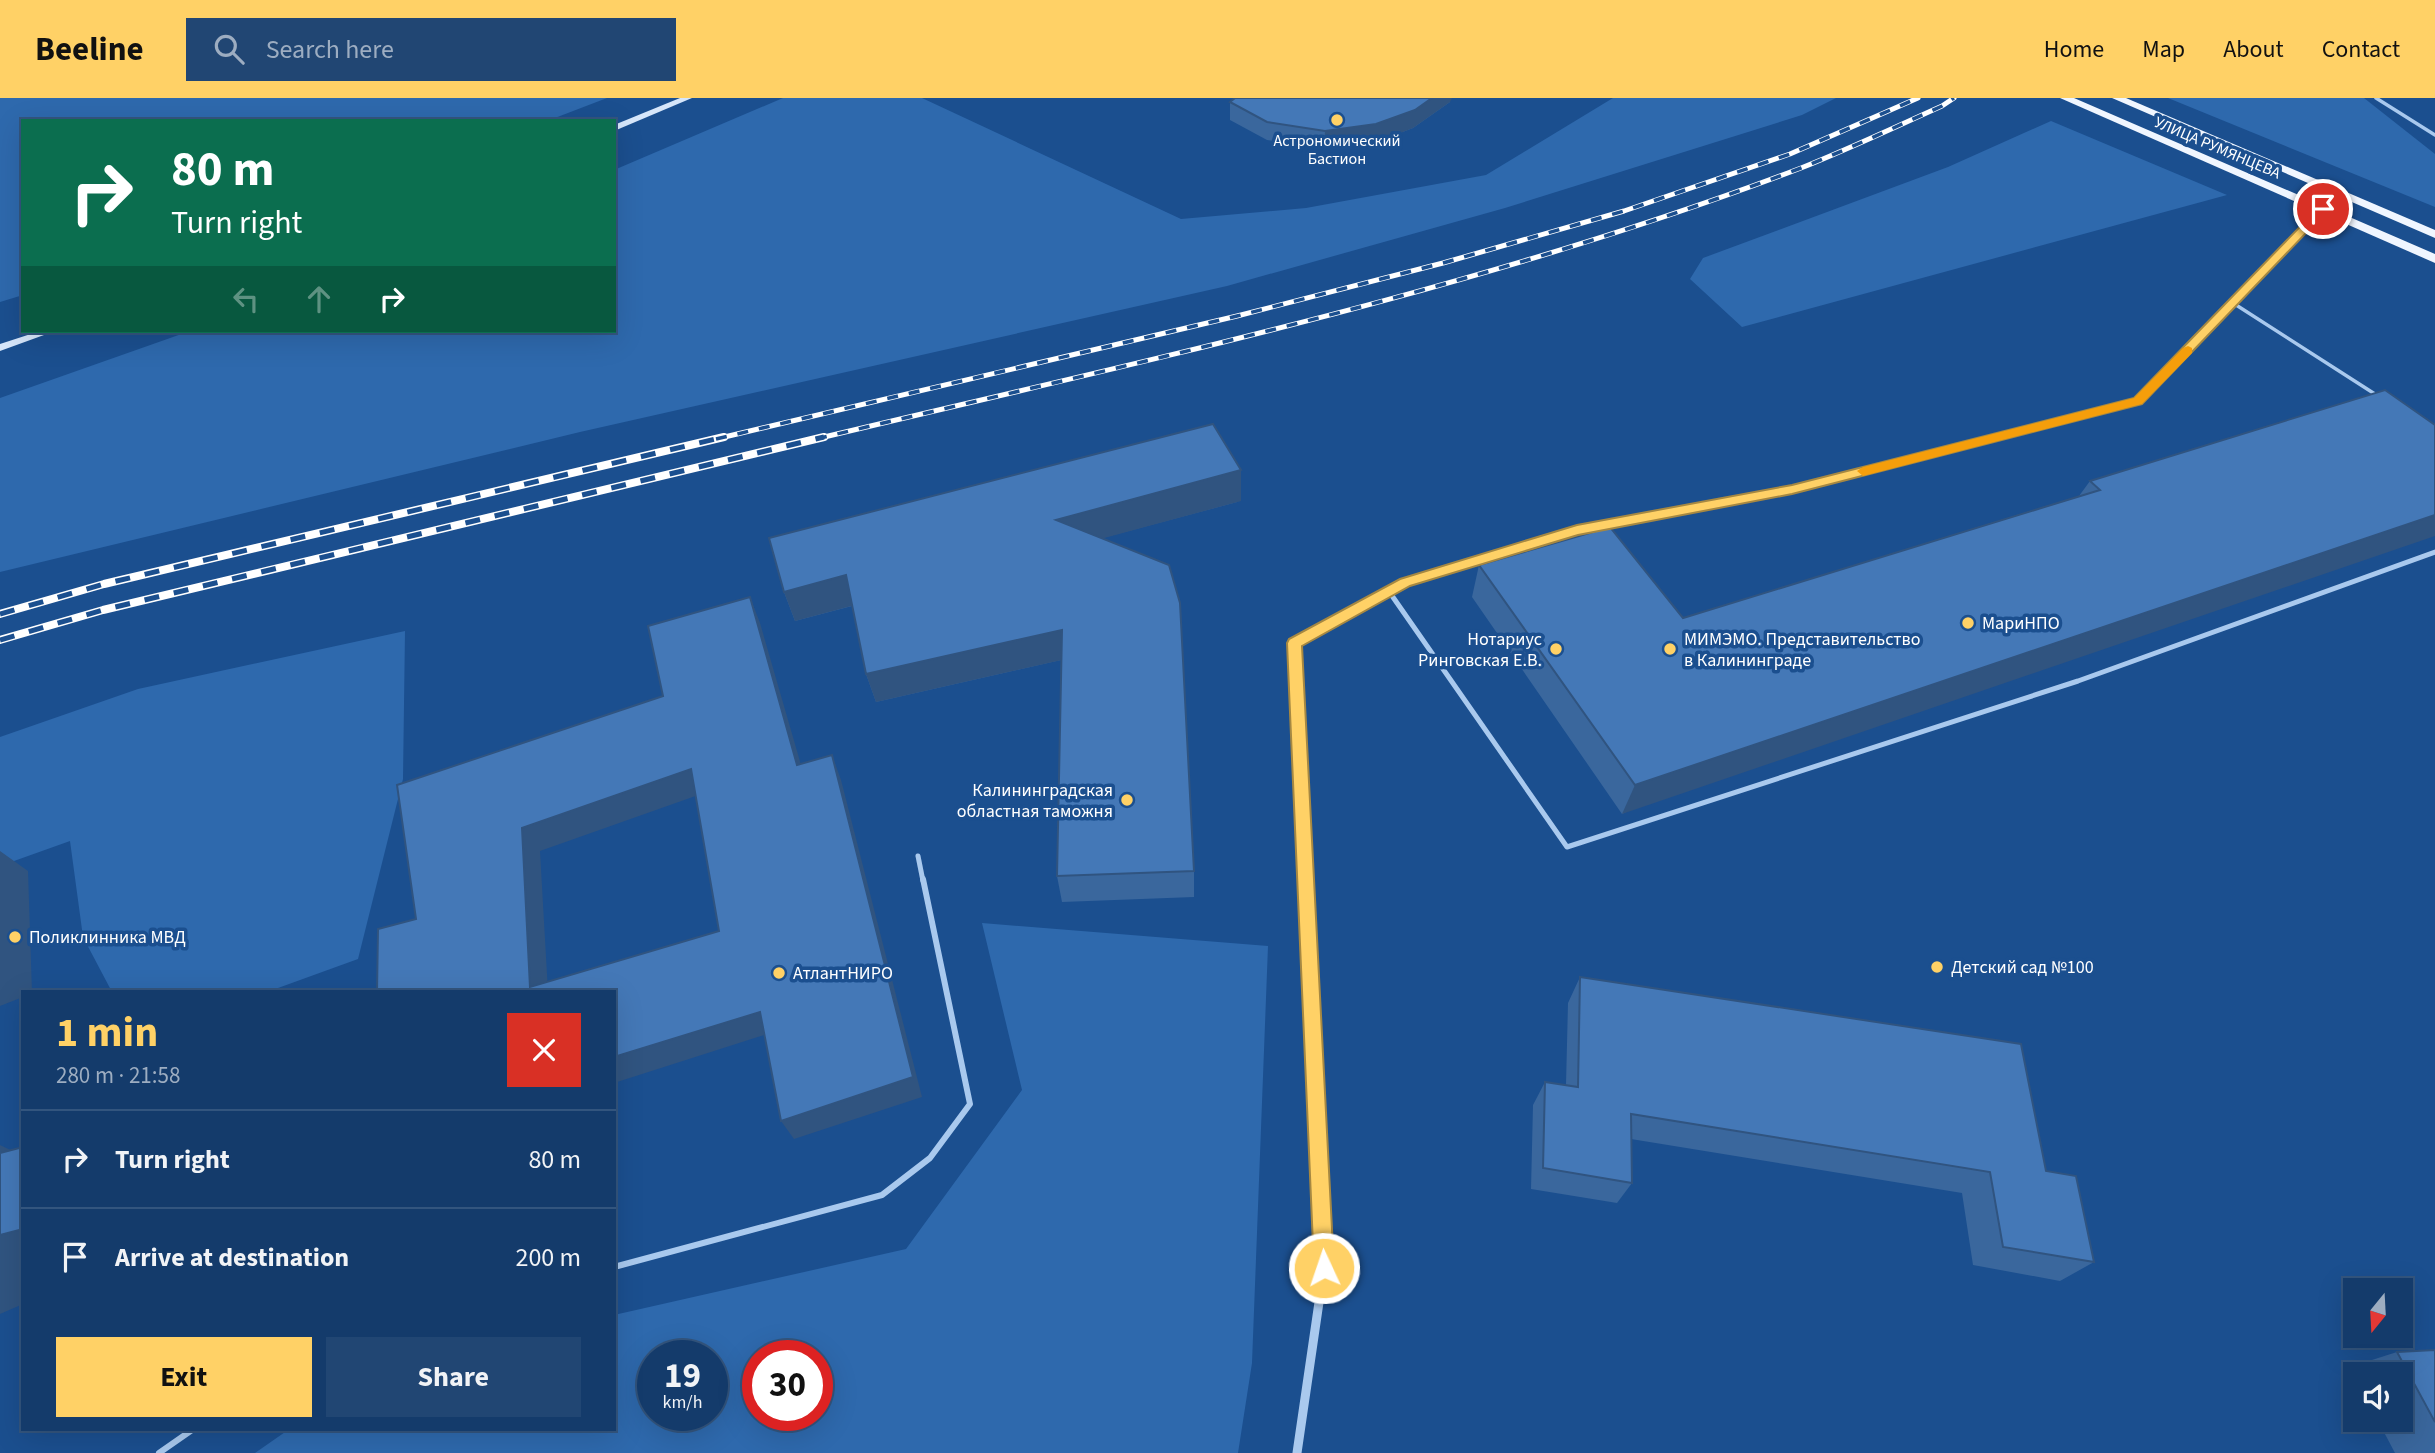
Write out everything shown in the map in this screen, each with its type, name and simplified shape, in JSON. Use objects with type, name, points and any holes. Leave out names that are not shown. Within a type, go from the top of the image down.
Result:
[{"type":"main road","points":[[616,127],[688,98]]},
{"type":"main road","name":"УЛИЦА РУМЯНЦЕВА","points":[[2065,98],[2435,259]]},
{"type":"main road","name":"УЛИЦА РУМЯНЦЕВА","points":[[2117,98],[2435,234]]},
{"type":"main road","points":[[0,348],[44,333]]},
{"type":"street","points":[[1294,643],[1324,1268],[1297,1453]]},
{"type":"lane","points":[[2376,98],[2435,135]]},
{"type":"lane","points":[[1294,643],[1388,590],[1577,530],[1792,489],[2138,401],[2323,209]]},
{"type":"lane","points":[[2233,303],[2381,397]]},
{"type":"lane","points":[[1388,590],[1567,847],[2078,681],[2435,552]]},
{"type":"lane","points":[[616,1266],[881,1195],[930,1158],[970,1104],[918,856]]},
{"type":"lane","points":[[159,1453],[191,1431]]},
{"type":"shaded area","points":[[0,98],[607,98],[552,119],[21,119],[21,296],[0,302]]},
{"type":"shaded area","points":[[783,98],[922,98],[1181,219],[1306,208],[1486,175],[1613,98],[1836,98],[1802,115],[1505,208],[1227,286],[580,432],[0,572],[0,398],[184,333],[616,333],[616,169]]},
{"type":"shaded area","points":[[2168,98],[2364,98],[2435,154],[2435,207]]},
{"type":"shaded area","points":[[2051,121],[2227,195],[1742,327],[1690,279],[1703,258],[1948,167]]},
{"type":"shaded area","points":[[405,631],[403,779],[358,959],[273,990],[111,990],[83,937],[70,841],[0,866],[0,737],[138,689]]},
{"type":"shaded area","points":[[982,923],[1268,946],[1252,1363],[1238,1453],[255,1453],[287,1431],[616,1431],[616,1315],[906,1249],[1022,1090]]},
{"type":"building","points":[[1235,98],[1432,98],[1415,110],[1376,124],[1325,131],[1267,122],[1230,102]]},
{"type":"building","name":"МариНПО","points":[[2385,390],[2435,425],[2435,515],[1635,785],[1479,565],[1610,527],[1683,618],[2100,490],[2090,481]]},
{"type":"building","points":[[1213,424],[1241,470],[1056,520],[1169,565],[1180,603],[1194,871],[1057,876],[1062,630],[866,674],[846,575],[784,592],[769,538]]},
{"type":"building","points":[[750,597],[797,765],[832,755],[913,1077],[781,1121],[760,1012],[616,1056],[616,990],[377,990],[378,929],[416,919],[397,785],[663,696],[648,626]],"holes":[[[691,769],[719,931],[530,987],[522,828]]]},
{"type":"building","points":[[1580,977],[2021,1044],[2046,1171],[2076,1176],[2094,1262],[2003,1247],[1990,1172],[1631,1114],[1632,1183],[1543,1168],[1545,1082],[1578,1087]]},
{"type":"building","points":[[21,1148],[21,1230],[0,1235],[0,1153]]},
{"type":"building","points":[[2435,1350],[2435,1422],[2413,1381],[2413,1362],[2402,1362],[2397,1352]]},
{"type":"railway","points":[[716,439],[1237,316],[1443,263],[1624,211],[1790,154],[1918,98]]},
{"type":"railway","points":[[816,439],[1313,319],[1559,250],[1681,211],[1801,168],[1942,106],[1954,98]]},
{"type":"railway","points":[[0,614],[104,584],[724,437]]},
{"type":"railway","points":[[0,640],[103,610],[824,437]]},
{"type":"slow traffic","points":[[1863,471],[2138,401],[2188,350]]},
{"type":"place","name":"Астрономический Бастион","points":[[1337,120]]},
{"type":"place","name":"МариНПО","points":[[1968,623]]},
{"type":"place","name":"Нотариус Ринговская Е.В.","points":[[1556,649]]},
{"type":"place","name":"МИМЭМО. Представительство в Калининграде","points":[[1670,649]]},
{"type":"place","name":"Калининградская областная таможня","points":[[1127,800]]},
{"type":"place","name":"Поликлинника МВД","points":[[15,937]]},
{"type":"place","name":"Детский сад №100","points":[[1937,967]]},
{"type":"place","name":"АтлантНИРО","points":[[779,973]]},
{"type":"route","points":[[1324,1268],[1294,643],[1405,583],[1577,530],[1792,489],[2138,401],[2323,209]]}]
